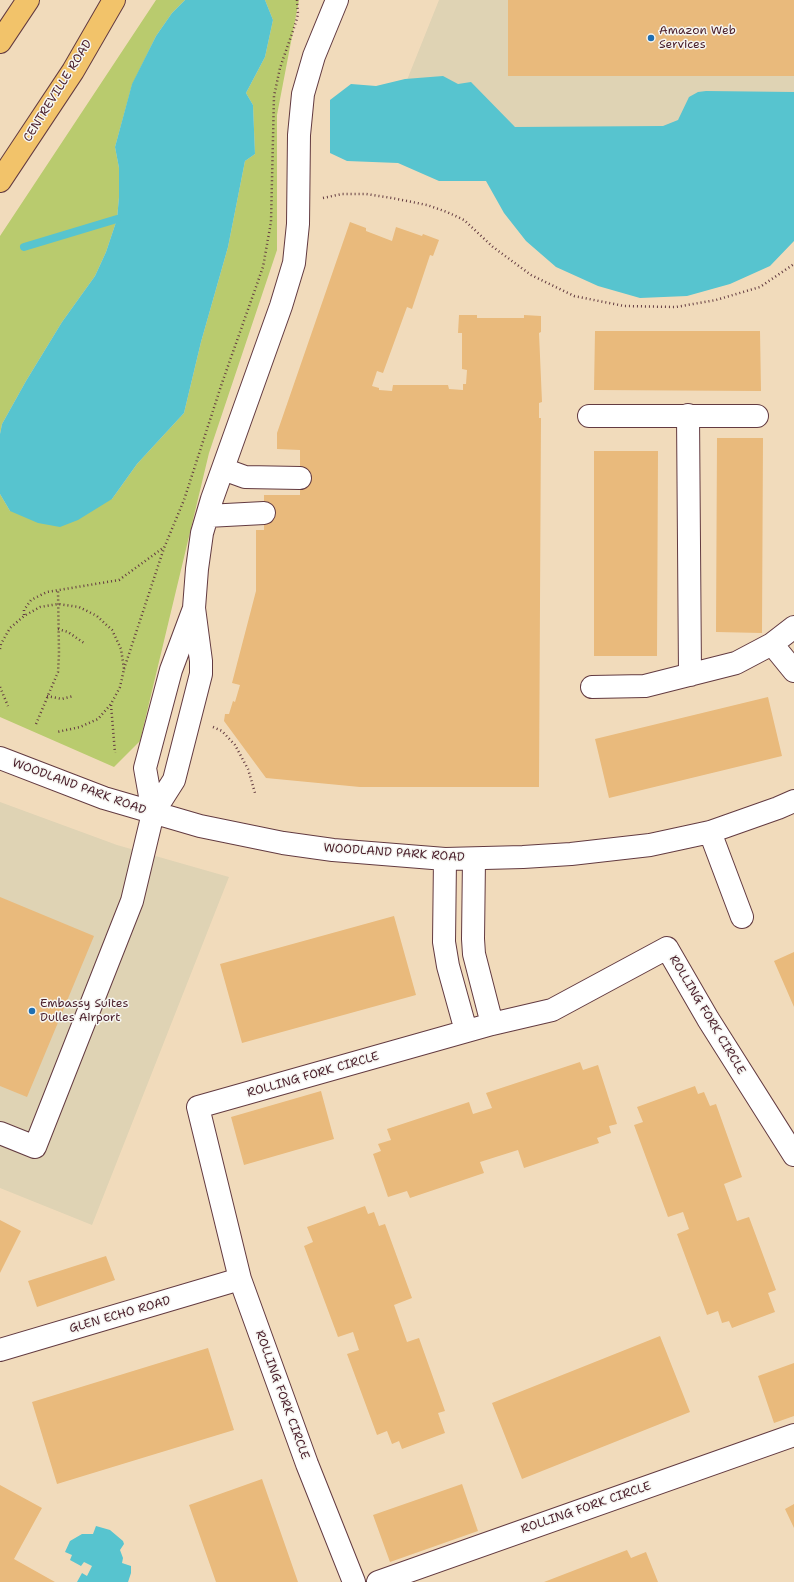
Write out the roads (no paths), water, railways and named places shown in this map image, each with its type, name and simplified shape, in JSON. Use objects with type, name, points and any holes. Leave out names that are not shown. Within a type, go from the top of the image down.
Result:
[{"type":"main road","points":[[0,42],[28,0]]},
{"type":"main road","name":"CENTREVILLE ROAD","points":[[0,181],[73,71],[114,0]]},
{"type":"street","points":[[0,1133],[35,1147],[132,901],[153,813],[174,780],[200,681],[201,662],[194,608],[199,550],[207,516],[281,306],[294,263],[298,224],[299,148],[303,94],[314,56],[337,0]]},
{"type":"street","points":[[589,416],[757,416]]},
{"type":"street","points":[[688,416],[690,675]]},
{"type":"street","points":[[223,469],[245,477],[300,478]]},
{"type":"street","points":[[207,516],[264,513]]},
{"type":"street","points":[[153,813],[145,768],[171,670],[194,608]]},
{"type":"street","points":[[592,687],[645,686],[736,662],[772,644],[794,627]]},
{"type":"street","points":[[772,644],[794,671]]},
{"type":"street","name":"WOODLAND PARK ROAD","points":[[0,758],[104,798],[200,826],[283,843],[333,850],[446,859],[571,854],[650,845],[710,832],[794,801]]},
{"type":"street","points":[[710,832],[742,917]]},
{"type":"street","points":[[446,859],[444,942],[448,966],[466,1032]]},
{"type":"street","points":[[474,859],[474,954],[492,1024]]},
{"type":"street","name":"ROLLING FORK CIRCLE","points":[[354,1582],[307,1464],[240,1279],[198,1107],[492,1024],[552,1010],[667,948],[708,1019],[794,1155]]},
{"type":"street","name":"GLEN ECHO ROAD","points":[[0,1350],[240,1279]]},
{"type":"street","name":"ROLLING FORK CIRCLE","points":[[378,1582],[794,1434]]},
{"type":"water","points":[[185,0],[265,0],[273,20],[265,57],[246,93],[253,105],[255,154],[245,161],[228,247],[201,342],[184,413],[137,464],[112,499],[78,520],[60,527],[38,523],[10,511],[0,494],[0,434],[2,424],[62,322],[95,276],[106,252],[117,219],[119,197],[119,168],[115,147],[132,84],[156,36],[172,13]]},
{"type":"water","points":[[443,76],[458,84],[471,82],[515,127],[663,126],[678,120],[689,97],[698,92],[794,92],[794,241],[770,266],[730,284],[687,296],[640,298],[598,286],[556,267],[526,241],[504,213],[486,181],[439,181],[398,163],[347,161],[330,153],[330,100],[351,84],[376,86],[405,79]]},
{"type":"water","points":[[96,1526],[110,1530],[123,1541],[124,1544],[120,1550],[123,1558],[122,1563],[131,1566],[131,1573],[128,1582],[77,1582],[82,1573],[87,1576],[92,1566],[84,1562],[81,1566],[70,1560],[72,1555],[65,1552],[70,1541],[82,1534],[93,1534]]},
{"type":"waterway","points":[[24,247],[117,219]]},
{"type":"place","name":"Amazon Web Services","points":[[651,38]]},
{"type":"place","name":"Embassy Suites Dulles Airport","points":[[32,1011]]}]
